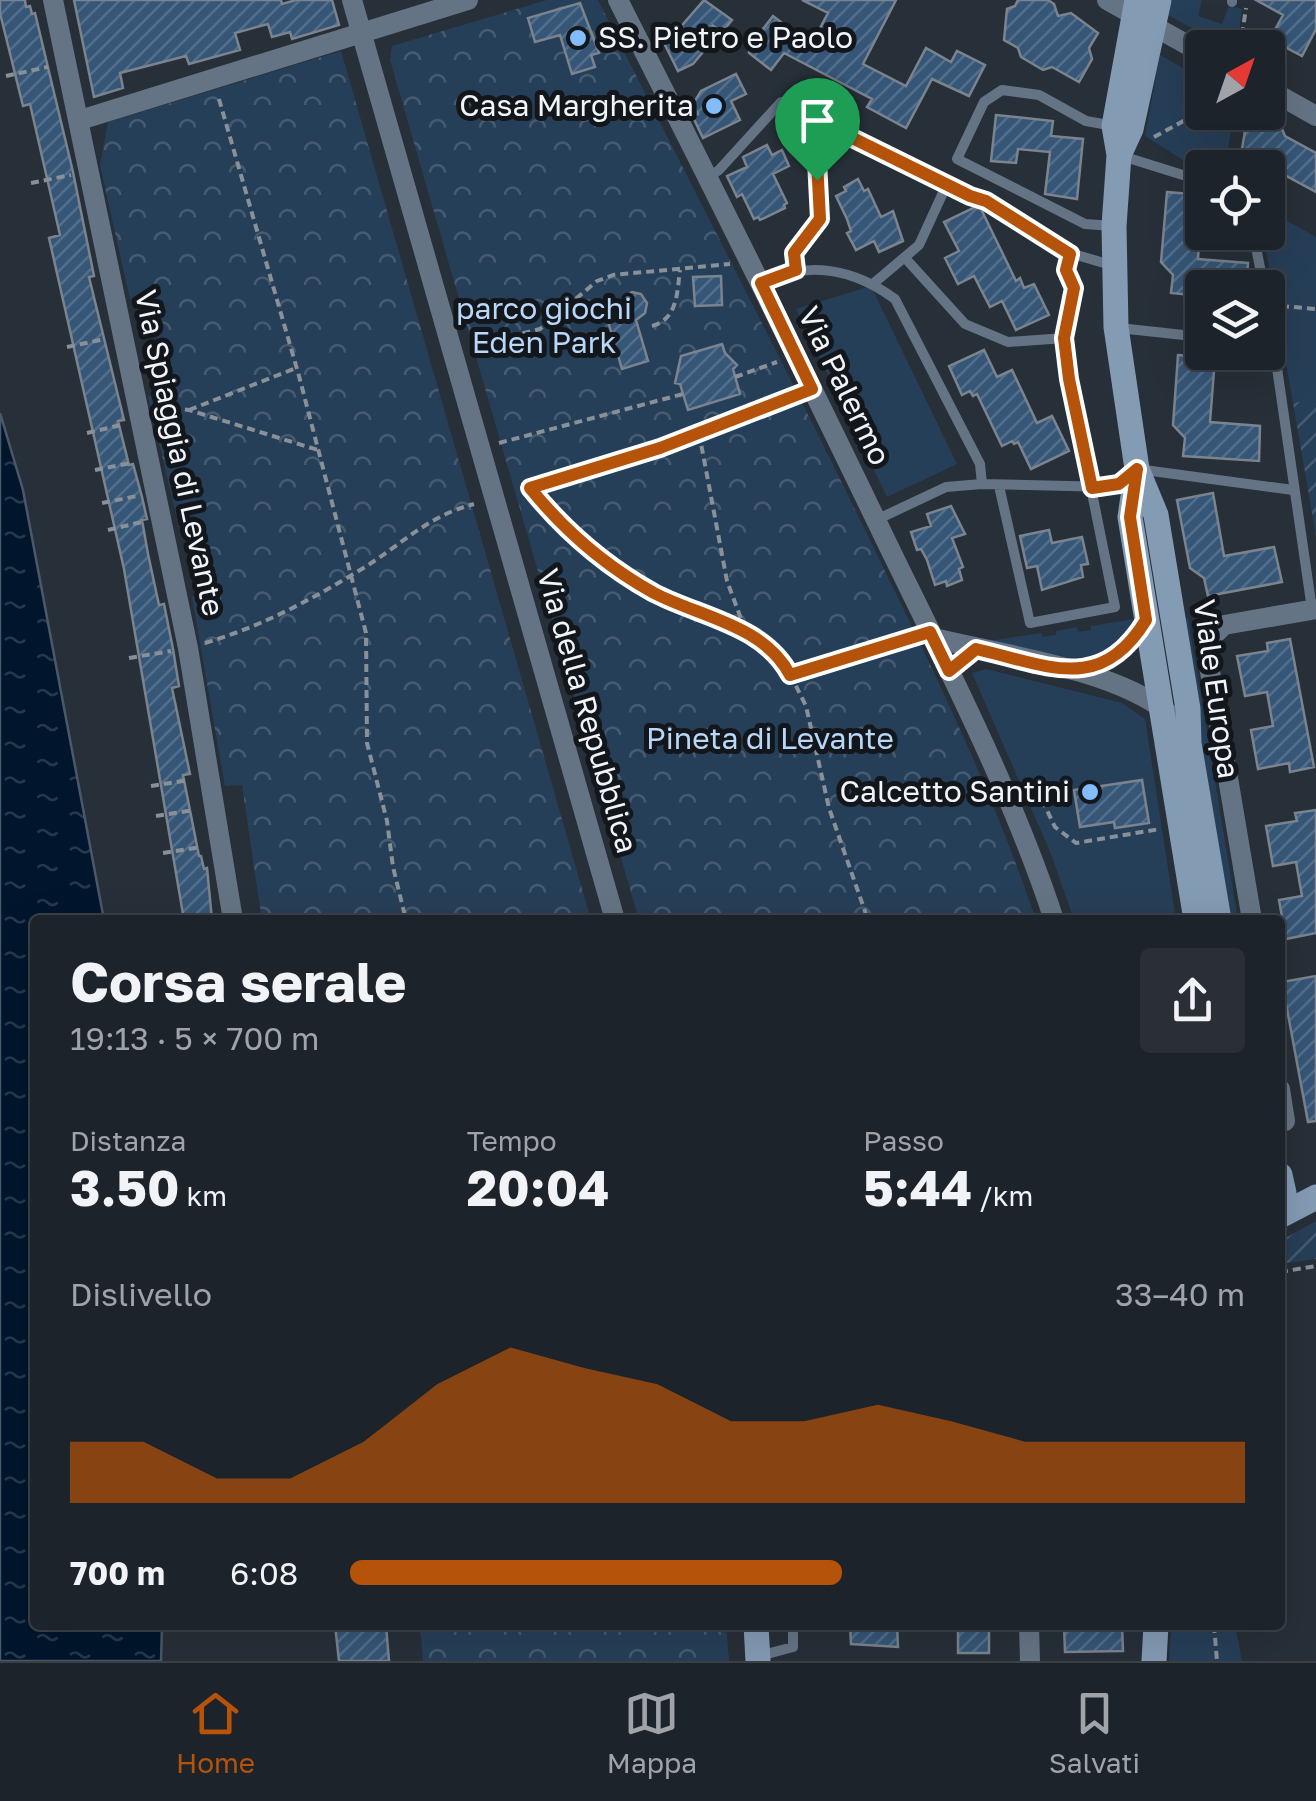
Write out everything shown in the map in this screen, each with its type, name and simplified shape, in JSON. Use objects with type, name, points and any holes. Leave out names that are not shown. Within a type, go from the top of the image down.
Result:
[{"type":"main road","name":"Viale Europa","points":[[1159,0],[1141,13],[1114,126],[1119,156],[1114,226],[1116,327],[1137,469],[1156,515],[1218,915]]},
{"type":"main road","name":"Viale Europa","points":[[1119,156],[1131,129],[1141,13]]},
{"type":"main road","name":"Viale Europa","points":[[1137,469],[1130,517],[1195,915]]},
{"type":"main road","points":[[1285,1177],[1316,1182]]},
{"type":"main road","points":[[1285,1212],[1316,1197]]},
{"type":"main road","points":[[756,1630],[758,1659]]},
{"type":"main road","points":[[1154,1661],[1156,1630]]},
{"type":"street","name":"Via Spiaggia di Levante","points":[[53,0],[188,648],[232,915]]},
{"type":"street","name":"Via della Repubblica","points":[[352,0],[614,915]]},
{"type":"street","points":[[80,120],[468,0]]},
{"type":"street","name":"Via Palermo","points":[[618,0],[709,176],[932,635],[999,782],[1052,915]]},
{"type":"street","points":[[1106,0],[1141,13],[1185,42]]},
{"type":"street","points":[[1285,99],[1316,116]]},
{"type":"street","points":[[1251,915],[1207,654],[1214,634],[1224,625],[1314,609]]},
{"type":"street","points":[[1073,671],[1097,667],[1114,658],[1146,620]]},
{"type":"street","points":[[932,635],[1107,680],[1160,706],[1180,726],[1189,742]]},
{"type":"street","points":[[949,671],[976,649]]},
{"type":"street","points":[[1029,1630],[1030,1661]]},
{"type":"lane","points":[[1114,126],[1086,121],[1040,95],[1002,90],[984,102],[958,159],[1086,224],[1114,226]]},
{"type":"lane","points":[[709,176],[719,170],[780,102],[986,201],[1070,254],[1114,266]]},
{"type":"lane","points":[[796,270],[794,253],[820,219],[816,141],[820,122]]},
{"type":"lane","points":[[1119,156],[1185,176]]},
{"type":"lane","points":[[874,284],[906,260],[927,231],[946,184]]},
{"type":"lane","points":[[999,486],[1030,622],[1115,606],[1069,379],[1064,338],[1074,288],[1066,270],[1070,254]]},
{"type":"lane","points":[[906,260],[965,324],[1008,342],[1064,338]]},
{"type":"lane","points":[[761,283],[796,270],[848,274],[874,284],[896,299],[980,464],[982,484]]},
{"type":"lane","points":[[1116,327],[1185,335]]},
{"type":"lane","points":[[1275,370],[1314,609]]},
{"type":"lane","points":[[876,520],[946,487],[982,484],[1092,488],[1119,484],[1137,469],[1293,490]]},
{"type":"lane","points":[[758,1659],[793,1647],[792,1630]]},
{"type":"path","points":[[1243,30],[1247,0]]},
{"type":"path","points":[[6,76],[68,63]]},
{"type":"path","points":[[214,79],[319,450],[366,633],[367,743],[405,915]]},
{"type":"path","points":[[1145,164],[1149,139],[1185,120]]},
{"type":"path","points":[[31,184],[90,171]]},
{"type":"path","points":[[453,351],[540,329],[597,280],[632,272],[711,268],[748,256]]},
{"type":"path","points":[[652,326],[670,316],[680,270]]},
{"type":"path","points":[[1285,307],[1316,308]]},
{"type":"path","points":[[67,348],[124,335]]},
{"type":"path","points":[[735,377],[782,360]]},
{"type":"path","points":[[189,410],[296,368]]},
{"type":"path","points":[[812,389],[699,433],[527,489],[574,534],[643,586],[758,638],[790,675],[806,706],[829,808],[866,915]]},
{"type":"path","points":[[481,448],[683,394]]},
{"type":"path","points":[[86,433],[160,407],[189,410],[319,450]]},
{"type":"path","points":[[699,433],[728,581],[747,633]]},
{"type":"path","points":[[95,470],[150,458]]},
{"type":"path","points":[[102,503],[156,492]]},
{"type":"path","points":[[129,658],[188,648],[251,628],[351,575],[436,517],[479,503]]},
{"type":"path","points":[[108,530],[162,518]]},
{"type":"path","points":[[790,675],[932,635]]},
{"type":"path","points":[[151,786],[209,776]]},
{"type":"path","points":[[1028,803],[1042,800],[1055,828],[1076,843],[1162,828]]},
{"type":"path","points":[[156,816],[214,806]]},
{"type":"path","points":[[162,853],[220,843]]},
{"type":"path","points":[[1285,1271],[1316,1266]]},
{"type":"path","points":[[1214,1630],[1216,1661]]},
{"type":"green space","name":"Pineta di Levante","points":[[547,0],[598,0],[912,626],[978,771],[1034,915],[638,915],[390,60],[392,46]]},
{"type":"green space","points":[[1172,0],[1202,0],[1198,16],[1222,24],[1229,5],[1242,9],[1239,30],[1195,30],[1168,15]]},
{"type":"green space","points":[[341,51],[590,915],[252,915],[261,914],[242,785],[225,786],[192,597],[210,590],[195,516],[176,515],[148,396],[167,392],[151,301],[130,299],[100,165],[108,122]]},
{"type":"green space","points":[[1160,55],[1185,69],[1185,130],[1231,130],[1228,150],[1185,150],[1185,161],[1145,136]]},
{"type":"green space","points":[[1285,220],[1316,237],[1316,399],[1293,403],[1285,358],[1285,270],[1270,270],[1266,250],[1285,250]]},
{"type":"green space","points":[[871,286],[957,464],[887,497],[796,309]]},
{"type":"green space","points":[[1316,399],[1316,536],[1293,403]]},
{"type":"green space","points":[[1188,618],[1237,915],[1230,915],[1181,619]]},
{"type":"green space","points":[[1134,619],[1124,639],[1109,651],[1091,657],[1050,655],[989,641],[1041,633],[1043,637],[1056,635],[1056,631],[1077,627],[1078,632]]},
{"type":"green space","name":"Calcetto Santini","points":[[986,669],[1122,703],[1145,719],[1175,915],[1072,915],[1051,854],[972,673]]},
{"type":"green space","points":[[1316,1221],[1316,1259],[1285,1263],[1285,1238]]},
{"type":"green space","points":[[420,1630],[726,1630],[729,1661],[423,1661]]},
{"type":"green space","points":[[1171,1630],[1236,1630],[1242,1661],[1169,1661]]},
{"type":"water","points":[[0,413],[23,490],[103,915],[30,915],[30,1630],[162,1630],[161,1661],[0,1661]]},
{"type":"building","points":[[0,0],[25,0],[26,7],[30,6],[32,14],[35,13],[73,172],[94,276],[89,277],[124,420],[118,421],[142,497],[148,554],[173,649],[179,686],[172,688],[190,774],[183,775],[199,856],[204,869],[207,868],[212,915],[183,915],[124,569],[49,238],[60,235],[30,104],[23,106]]},
{"type":"building","points":[[74,0],[281,0],[282,4],[332,0],[339,25],[292,39],[290,32],[272,37],[268,24],[235,33],[240,50],[189,64],[186,56],[120,73],[123,88],[94,97]]},
{"type":"building","points":[[704,0],[732,20],[722,32],[712,25],[717,35],[693,64],[678,71],[665,45]]},
{"type":"building","points":[[802,0],[896,0],[863,64],[906,86],[926,48],[951,62],[957,51],[985,65],[969,96],[932,79],[906,128],[867,107],[872,99],[784,53],[771,70],[749,53],[749,47],[773,16],[811,45],[828,13]]},
{"type":"building","points":[[1018,0],[1048,0],[1058,16],[1071,13],[1098,33],[1089,48],[1092,59],[1079,82],[1052,67],[1043,70],[1021,57],[1018,48],[1004,40],[1007,9]]},
{"type":"building","points":[[1256,0],[1316,0],[1316,29],[1302,56],[1285,47],[1285,30],[1275,30],[1283,15]]},
{"type":"building","name":"SS. Pietro e Paolo","points":[[580,3],[599,53],[591,55],[595,67],[572,74],[560,35],[535,42],[528,18]]},
{"type":"building","name":"Casa Margherita","points":[[736,74],[746,94],[731,101],[740,120],[703,138],[693,117],[698,114],[693,104],[701,91]]},
{"type":"building","points":[[996,115],[1053,121],[1051,136],[1083,139],[1077,199],[1045,194],[1050,152],[1018,149],[1016,163],[991,161]]},
{"type":"building","points":[[1245,130],[1282,130],[1285,136],[1316,153],[1316,192],[1285,175],[1285,150],[1242,149]]},
{"type":"building","points":[[767,145],[772,155],[782,150],[789,166],[773,174],[787,203],[785,208],[760,220],[754,219],[742,194],[737,197],[727,176],[747,167],[743,157]]},
{"type":"building","points":[[858,179],[864,191],[868,189],[881,217],[893,211],[903,241],[879,252],[874,241],[856,250],[836,196]]},
{"type":"building","points":[[1167,192],[1185,194],[1185,250],[1199,250],[1198,259],[1248,263],[1247,270],[1185,270],[1185,294],[1171,293],[1173,275],[1161,262]]},
{"type":"building","points":[[975,207],[981,209],[1016,281],[1020,278],[1024,288],[1034,284],[1049,315],[1016,330],[1002,301],[990,307],[974,276],[958,284],[945,258],[959,251],[944,222]]},
{"type":"building","points":[[721,276],[722,305],[695,306],[693,277]]},
{"type":"building","points":[[632,292],[641,294],[647,303],[645,313],[636,320],[648,361],[622,369],[609,325],[624,297]]},
{"type":"building","points":[[722,344],[737,365],[733,369],[740,394],[688,410],[680,384],[675,383],[681,356]]},
{"type":"building","points":[[984,350],[997,377],[1012,370],[1037,423],[1052,416],[1069,451],[1031,469],[1018,442],[1002,446],[977,394],[973,396],[970,391],[962,395],[949,366]]},
{"type":"building","points":[[1178,355],[1185,356],[1185,370],[1214,370],[1210,422],[1260,426],[1259,461],[1183,456],[1185,438],[1173,425]]},
{"type":"building","points":[[1213,493],[1224,556],[1274,547],[1282,582],[1208,596],[1204,578],[1190,568],[1177,500]]},
{"type":"building","points":[[951,506],[965,534],[952,538],[963,567],[959,569],[962,580],[947,586],[946,581],[935,585],[927,560],[921,549],[917,550],[911,532],[931,526],[927,514]]},
{"type":"building","points":[[1049,530],[1052,543],[1082,537],[1088,564],[1081,565],[1083,577],[1042,590],[1037,566],[1027,568],[1020,536]]},
{"type":"building","points":[[1290,639],[1314,767],[1290,772],[1289,763],[1258,769],[1251,730],[1273,726],[1267,692],[1245,696],[1237,656],[1268,651],[1267,643]]},
{"type":"building","points":[[1142,780],[1149,823],[1115,828],[1114,822],[1080,827],[1074,790]]},
{"type":"building","points":[[1316,810],[1316,933],[1286,939],[1285,915],[1282,915],[1279,900],[1302,896],[1296,862],[1273,866],[1266,826],[1297,821],[1295,813]]},
{"type":"building","points":[[1316,976],[1316,1121],[1308,1122],[1285,981]]},
{"type":"building","points":[[336,1630],[386,1630],[389,1661],[339,1661]]},
{"type":"building","points":[[850,1630],[897,1630],[898,1647],[851,1644]]},
{"type":"building","points":[[958,1630],[989,1630],[989,1653],[958,1653]]},
{"type":"building","points":[[1064,1630],[1122,1630],[1123,1651],[1065,1652]]},
{"type":"place","name":"SS. Pietro e Paolo","points":[[578,38]]},
{"type":"place","name":"Casa Margherita","points":[[714,106]]},
{"type":"place","name":"Calcetto Santini","points":[[1090,792]]},
{"type":"route","points":[[820,122],[986,201],[1070,254],[1066,270],[1074,288],[1064,338],[1092,488],[1119,484],[1137,469],[1130,517],[1146,620],[1114,658],[1097,667],[1073,671],[976,649],[949,671],[930,632],[790,675],[758,638],[676,604],[602,557],[553,516],[530,488],[660,448],[812,389],[761,283],[796,270],[794,253],[820,219],[817,180],[816,141],[820,122]]},
{"type":"park label","name":"parco giochi Eden Park","points":[[544,326]]}]
